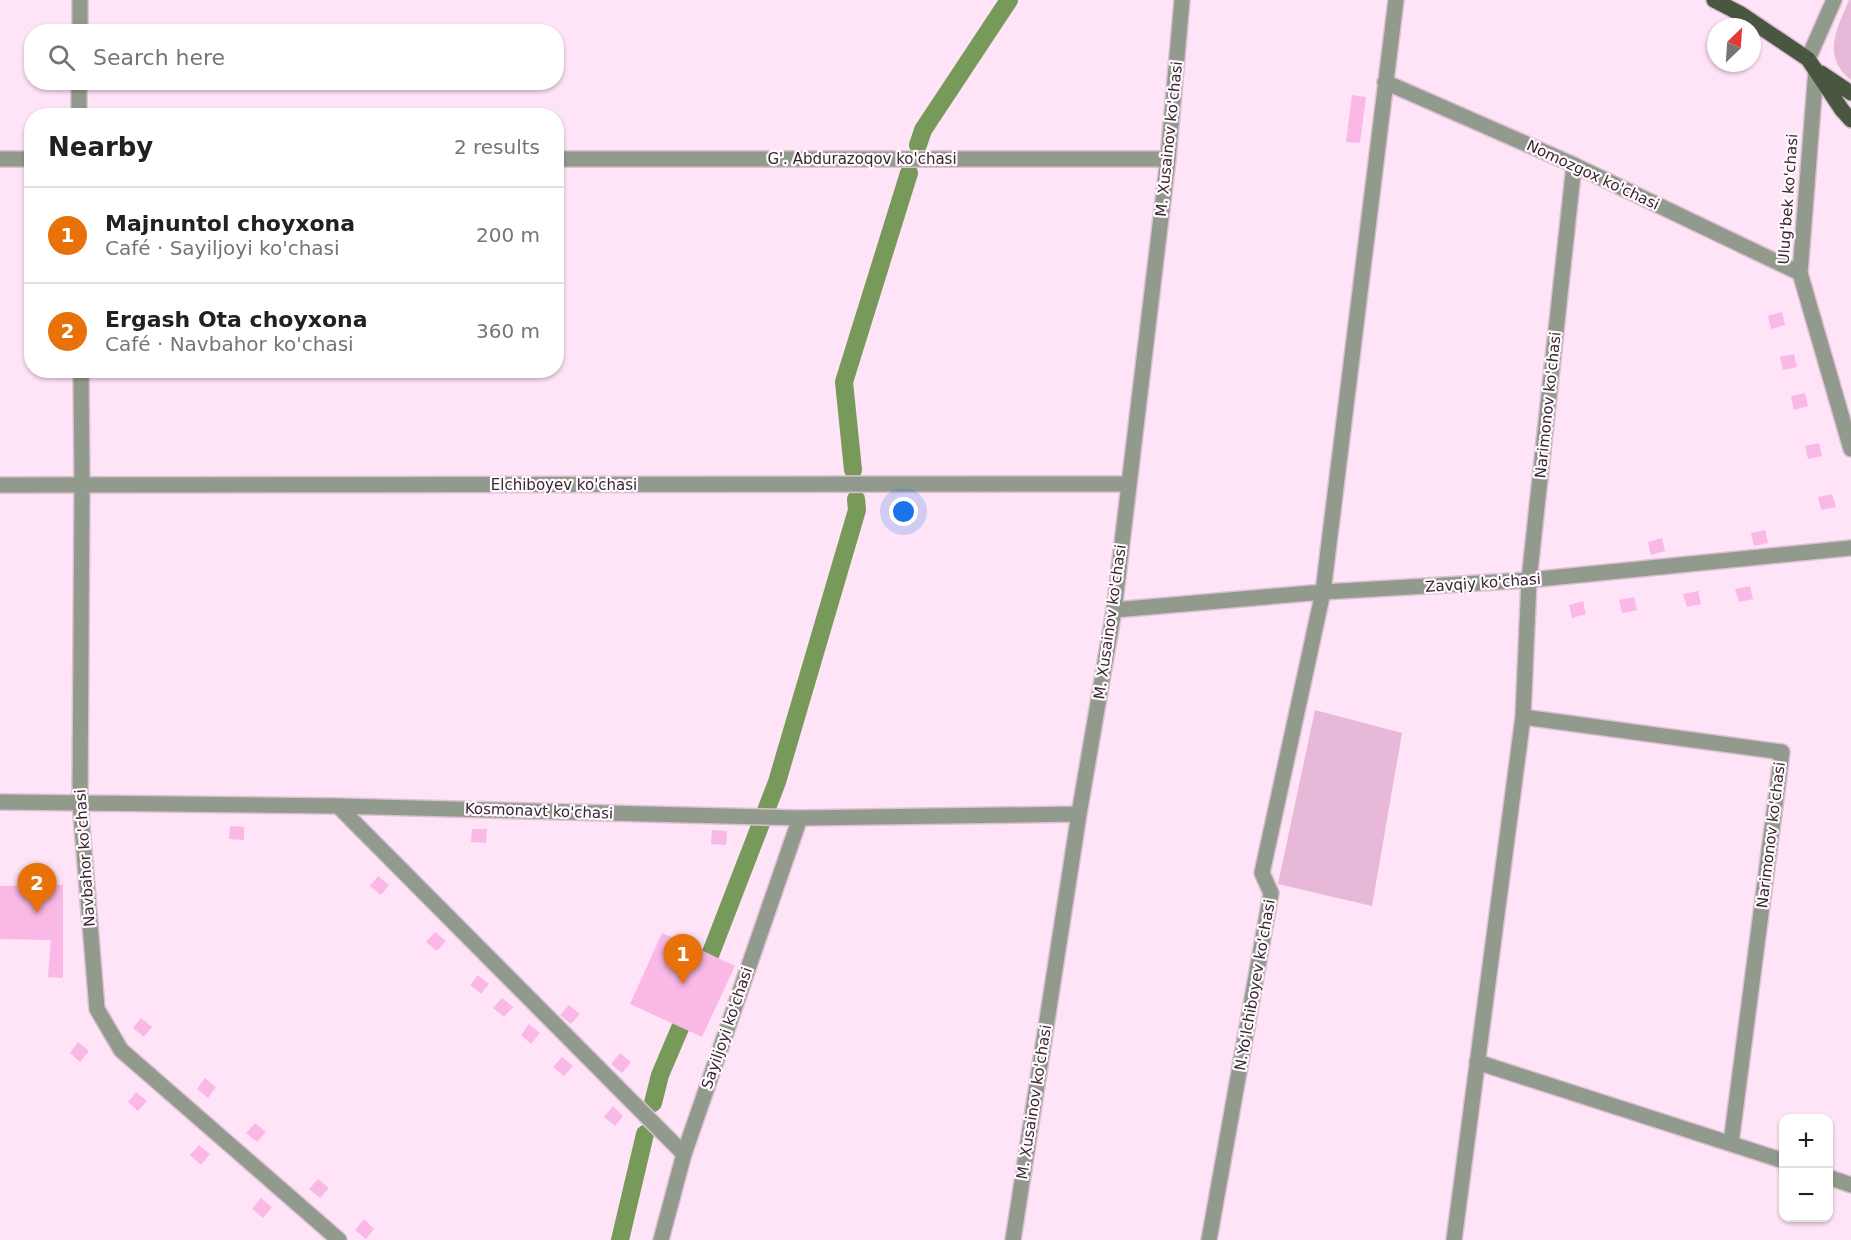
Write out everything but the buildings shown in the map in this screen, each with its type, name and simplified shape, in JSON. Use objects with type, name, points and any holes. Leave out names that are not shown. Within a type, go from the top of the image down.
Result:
[{"type":"main road","points":[[1714,0],[1741,14],[1851,93]]},
{"type":"main road","points":[[1812,64],[1851,120]]},
{"type":"street","points":[[80,0],[80,24]]},
{"type":"street","name":"M. Xusainov ko'chasi","points":[[1013,1240],[1079,814],[1114,610],[1168,159],[1182,0]]},
{"type":"street","points":[[1323,592],[1384,82],[1396,0]]},
{"type":"street","name":"Ulug'bek ko'chasi","points":[[1834,0],[1812,64],[1800,273],[1851,449]]},
{"type":"street","name":"Nomozgox ko'chasi","points":[[1384,82],[1574,165],[1800,273]]},
{"type":"street","points":[[79,90],[79,108]]},
{"type":"street","points":[[0,159],[24,159]]},
{"type":"street","name":"G'. Abdurazoqov ko'chasi","points":[[564,159],[1168,159]]},
{"type":"street","name":"Narimonov ko'chasi","points":[[1454,1240],[1523,717],[1529,580],[1574,165]]},
{"type":"street","name":"Navbahor ko'chasi","points":[[81,378],[80,802],[97,1009],[121,1050],[339,1240]]},
{"type":"street","name":"Elchiboyev ko'chasi","points":[[0,485],[1128,484]]},
{"type":"street","name":"Zavqiy ko'chasi","points":[[1114,610],[1323,592],[1529,580],[1851,548]]},
{"type":"street","name":"N.Yo'lchiboyev ko'chasi","points":[[1209,1240],[1271,893],[1262,873],[1323,592]]},
{"type":"street","name":"Narimonov ko'chasi","points":[[1523,717],[1782,752],[1731,1143]]},
{"type":"street","name":"Kosmonavt ko'chasi","points":[[0,802],[338,806],[799,818],[1079,814]]},
{"type":"street","points":[[338,806],[684,1154]]},
{"type":"street","name":"Sayiljoyi ko'chasi","points":[[661,1240],[684,1154],[799,818]]},
{"type":"street","points":[[1477,1062],[1779,1159]]},
{"type":"street","points":[[1833,1179],[1851,1185]]},
{"type":"shaded area","points":[[1849,0],[1851,0],[1851,80],[1842,71],[1834,52],[1836,32]]},
{"type":"shaded area","points":[[1315,710],[1402,733],[1372,906],[1278,884]]},
{"type":"waterway","points":[[918,145],[923,130],[1009,0]]},
{"type":"waterway","points":[[853,470],[844,382],[909,173]]},
{"type":"waterway","points":[[702,976],[777,782],[857,510],[856,499]]},
{"type":"waterway","points":[[653,1103],[660,1075],[689,1007]]},
{"type":"waterway","points":[[620,1240],[645,1134]]},
{"type":"place","name":"Ergash Ota choyxona","points":[[37,913]]},
{"type":"place","name":"Majnuntol choyxona","points":[[683,984]]}]
